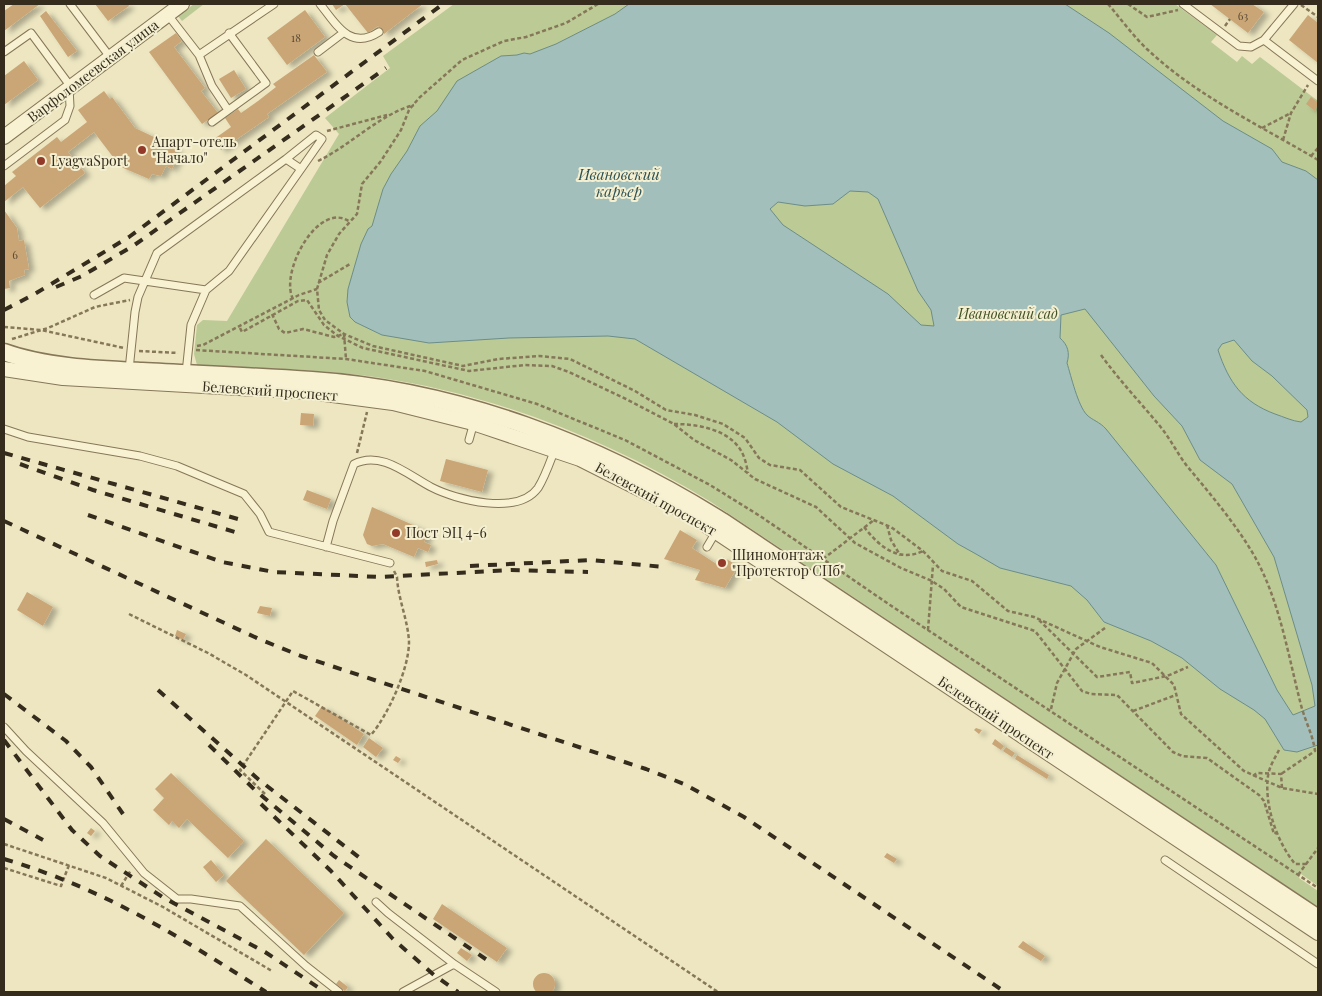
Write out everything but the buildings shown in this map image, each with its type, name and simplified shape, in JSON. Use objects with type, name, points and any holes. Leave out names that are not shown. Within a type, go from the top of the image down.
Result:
[{"type":"street","name":"Варфоломеевская улица","points":[[4,137],[182,4]]},
{"type":"street","name":"Белевский проспект","points":[[4,352],[129,377],[186,373],[311,380],[370,386],[558,443],[628,467],[682,496],[719,526],[1318,933]]},
{"type":"street","name":"Белевский проспект","points":[[4,369],[44,376],[129,377],[310,392],[369,399],[475,417]]},
{"type":"street","name":"Белевский проспект","points":[[719,526],[1318,918]]},
{"type":"lane","points":[[70,4],[110,58]]},
{"type":"lane","points":[[199,56],[229,33],[274,4]]},
{"type":"lane","points":[[320,4],[343,33],[366,39],[378,32]]},
{"type":"lane","points":[[1184,5],[1239,46],[1251,47],[1264,40],[1294,4]]},
{"type":"lane","points":[[168,15],[199,56],[212,86],[228,110]]},
{"type":"lane","points":[[4,52],[31,33],[70,87],[70,106],[65,120],[4,166]]},
{"type":"lane","points":[[212,122],[266,83],[229,33]]},
{"type":"lane","points":[[318,52],[343,33]]},
{"type":"lane","points":[[1264,40],[1316,79]]},
{"type":"lane","points":[[129,377],[130,350],[138,297],[157,253],[316,135],[322,139],[229,272],[206,290],[191,325],[186,373]]},
{"type":"lane","points":[[286,159],[301,169]]},
{"type":"lane","points":[[94,295],[124,278],[206,290]]},
{"type":"lane","points":[[468,440],[475,417]]},
{"type":"lane","points":[[4,429],[28,437],[140,456],[177,466],[244,494],[260,514],[269,532],[390,563]]},
{"type":"lane","points":[[326,546],[333,520],[354,464],[374,460],[406,471],[432,487],[465,498],[490,503],[516,502],[528,498],[538,488],[558,443]]},
{"type":"lane","points":[[707,547],[719,526]]},
{"type":"lane","points":[[4,727],[26,751],[102,823],[144,873],[177,899],[191,898],[240,906],[306,966],[339,992]]},
{"type":"lane","points":[[1165,860],[1318,964]]},
{"type":"lane","points":[[376,902],[388,914],[454,964],[496,992]]},
{"type":"lane","points":[[403,992],[454,964]]},
{"type":"path","points":[[598,4],[566,23],[526,37],[504,41],[462,60],[414,105],[390,147],[362,184],[359,194],[359,210],[332,244],[317,289],[317,300],[322,315],[344,334],[373,346],[463,366],[498,359],[539,356],[570,359],[635,391],[666,410],[695,415],[723,424],[744,438],[759,458],[770,465],[800,470],[841,507],[887,525],[923,551],[933,564],[942,571],[972,581],[1008,611],[1034,617],[1116,653],[1143,659],[1166,676],[1174,685],[1178,708],[1187,721],[1203,732],[1244,771],[1267,783],[1282,788],[1318,794]]},
{"type":"path","points":[[1108,4],[1148,50],[1233,112],[1318,160]]},
{"type":"path","points":[[1128,4],[1147,18],[1168,14],[1184,5]]},
{"type":"path","points":[[1300,4],[1318,18]]},
{"type":"path","points":[[1283,140],[1291,113],[1316,79]]},
{"type":"path","points":[[316,135],[389,115],[414,105]]},
{"type":"path","points":[[1262,128],[1291,113]]},
{"type":"path","points":[[301,169],[337,152],[389,115]]},
{"type":"path","points":[[1311,156],[1318,148]]},
{"type":"path","points":[[293,299],[290,276],[306,237],[328,220],[341,218],[350,222]]},
{"type":"path","points":[[318,283],[350,264]]},
{"type":"path","points":[[4,327],[41,330],[130,350],[173,354],[203,345],[240,328],[293,299],[317,289]]},
{"type":"path","points":[[4,341],[41,330],[96,307],[138,297]]},
{"type":"path","points":[[240,328],[242,332],[298,301],[307,300],[321,322],[338,336],[363,348],[469,370],[525,365],[562,369],[674,424],[689,437],[731,460],[755,479],[816,507],[849,539],[902,568],[932,581],[944,589],[954,602],[964,609],[1035,631],[1082,691],[1091,694],[1115,694],[1173,752],[1182,756],[1207,758],[1259,794],[1264,801],[1274,834],[1277,832]]},
{"type":"path","points":[[271,312],[280,329],[285,333],[303,329],[338,336],[344,334]]},
{"type":"path","points":[[344,334],[346,359]]},
{"type":"path","points":[[1102,355],[1123,385],[1161,427],[1180,457],[1226,513],[1255,557],[1271,594],[1293,665],[1300,703],[1309,732],[1313,738],[1315,751],[1281,774],[1257,773],[1253,776]]},
{"type":"path","points":[[354,464],[369,399]]},
{"type":"path","points":[[674,424],[708,427],[718,432],[740,450],[748,473]]},
{"type":"path","points":[[823,559],[874,520]]},
{"type":"path","points":[[887,525],[891,540],[900,556]]},
{"type":"path","points":[[864,527],[873,539],[900,556],[907,557],[923,551]]},
{"type":"path","points":[[265,794],[240,770],[293,690],[371,735],[395,696],[409,644],[397,577],[390,563]]},
{"type":"path","points":[[928,630],[933,564]]},
{"type":"path","points":[[129,614],[227,663],[718,992]]},
{"type":"path","points":[[1034,617],[1097,677],[1130,672],[1132,683],[1166,676],[1188,667]]},
{"type":"path","points":[[1051,709],[1057,684],[1072,654],[1085,641],[1105,628]]},
{"type":"path","points":[[1133,711],[1176,695]]},
{"type":"path","points":[[1279,750],[1268,774],[1268,797],[1277,832],[1285,851],[1295,864]]},
{"type":"path","points":[[1281,774],[1282,788]]},
{"type":"path","points":[[4,844],[69,865],[121,886],[187,920],[272,970]]},
{"type":"path","points":[[1298,875],[1318,848]]},
{"type":"path","points":[[121,886],[136,864]]},
{"type":"path","points":[[1288,868],[1295,864],[1306,864]]},
{"type":"path","points":[[4,868],[61,886],[69,865]]},
{"type":"green space","points":[[194,4],[204,4],[182,21],[178,16]]},
{"type":"green space","name":"Ивановский карьер","points":[[454,4],[1175,4],[1217,35],[1211,42],[1237,62],[1242,56],[1252,64],[1260,57],[1318,101],[1318,886],[1301,874],[1299,878],[1318,891],[1318,907],[711,502],[632,459],[591,440],[507,408],[419,385],[331,372],[197,365],[194,354],[197,325],[203,320],[227,321],[339,134],[325,118],[390,68],[383,56]]},
{"type":"water","name":"Ивановский карьер","points":[[629,4],[1065,4],[1109,33],[1223,121],[1272,149],[1282,162],[1306,171],[1318,180],[1318,745],[1297,752],[1284,750],[1265,719],[1254,710],[1220,689],[1182,658],[1151,641],[1104,622],[1087,600],[1071,586],[1000,568],[958,544],[893,496],[833,464],[777,422],[635,339],[608,336],[509,338],[429,343],[382,335],[355,322],[350,317],[347,302],[348,289],[361,244],[368,229],[372,226],[383,189],[420,126],[437,111],[457,81],[501,56],[530,54],[556,44],[615,14]],"holes":[[[850,191],[868,192],[878,199],[918,291],[931,310],[934,326],[921,325],[888,294],[783,225],[770,209],[778,202],[805,206],[833,204]],[[1085,309],[1154,396],[1182,426],[1200,460],[1232,484],[1274,557],[1312,685],[1315,706],[1293,715],[1277,690],[1216,565],[1106,429],[1084,411],[1075,391],[1067,363],[1068,349],[1060,338],[1061,315]],[[1234,340],[1252,361],[1272,376],[1307,410],[1308,417],[1301,422],[1291,420],[1254,404],[1232,382],[1218,350],[1222,344]]]},
{"type":"railway","points":[[4,310],[33,295],[129,237],[443,4]]},
{"type":"railway","points":[[56,287],[82,276],[133,246],[386,68]]},
{"type":"railway","points":[[4,453],[238,519]]},
{"type":"railway","points":[[20,464],[93,490],[235,532]]},
{"type":"railway","points":[[88,515],[222,562],[274,572],[380,577],[511,570],[588,572]]},
{"type":"railway","points":[[4,521],[259,639],[301,656],[646,769],[684,784],[744,817],[1005,992]]},
{"type":"railway","points":[[470,566],[591,560],[664,567]]},
{"type":"railway","points":[[158,690],[258,779],[365,862]]},
{"type":"railway","points":[[4,694],[66,741],[91,767],[123,814]]},
{"type":"railway","points":[[4,740],[72,830],[100,856],[164,898],[265,952],[325,992]]},
{"type":"railway","points":[[209,745],[256,791],[334,856],[490,962]]},
{"type":"railway","points":[[261,804],[331,871],[393,939],[434,975],[458,992]]},
{"type":"railway","points":[[4,819],[43,840]]},
{"type":"railway","points":[[4,859],[75,885],[140,916],[266,992]]},
{"type":"place","name":"Апарт-отель \"Начало\"","points":[[142,150]]},
{"type":"place","name":"LyagvaSport","points":[[41,161]]},
{"type":"place","name":"Пост ЭЦ 4-6","points":[[396,533]]},
{"type":"place","name":"Шиномонтаж \"Протектор СПб\"","points":[[722,563]]},
{"type":"park label","name":"Ивановский сад","points":[[1008,314]]}]
